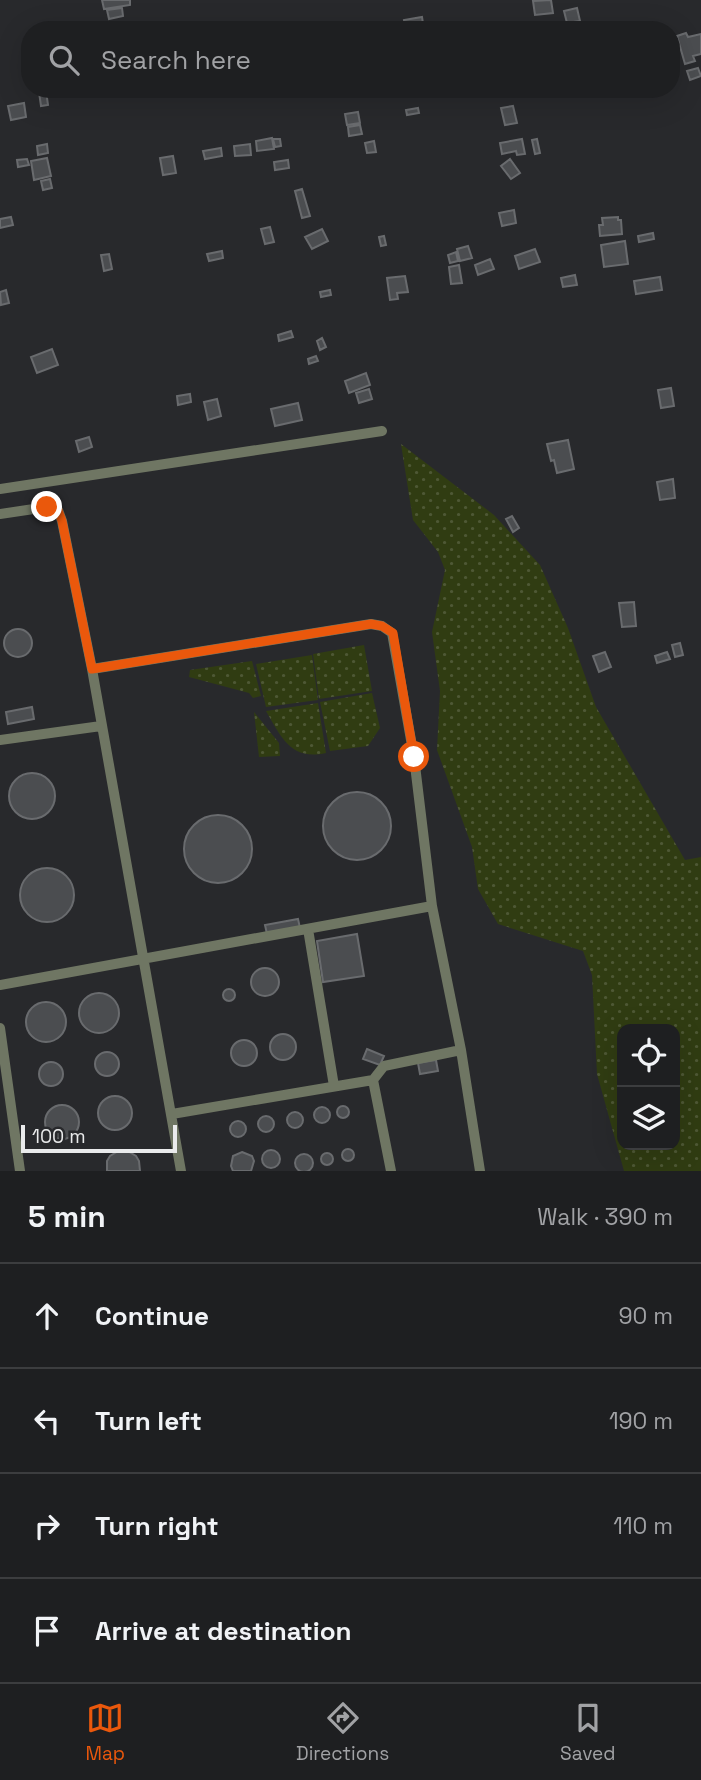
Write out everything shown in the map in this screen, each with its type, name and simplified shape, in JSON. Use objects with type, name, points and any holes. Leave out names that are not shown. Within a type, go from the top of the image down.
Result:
[{"type":"street","points":[[0,489],[382,431]]},
{"type":"street","points":[[0,514],[47,507],[58,510],[62,521],[92,669],[181,1171]]},
{"type":"street","points":[[92,669],[371,624],[382,626],[393,633],[414,757],[432,906],[461,1050],[480,1171]]},
{"type":"street","points":[[0,740],[101,726]]},
{"type":"street","points":[[0,985],[432,906]]},
{"type":"street","points":[[308,929],[334,1086]]},
{"type":"street","points":[[0,1028],[20,1171]]},
{"type":"street","points":[[172,1114],[373,1080],[384,1066],[461,1050]]},
{"type":"street","points":[[373,1080],[391,1171]]},
{"type":"green space","points":[[401,444],[494,515],[540,565],[568,628],[596,707],[685,860],[701,857],[701,1171],[624,1171],[618,1150],[680,1150],[680,1024],[617,1024],[617,1146],[597,1074],[592,975],[583,951],[498,924],[478,889],[472,847],[437,750],[440,691],[432,632],[445,570],[438,552],[413,520]]},
{"type":"green space","points":[[364,645],[372,691],[319,699],[313,654]]},
{"type":"green space","points":[[312,655],[318,700],[266,707],[256,664]]},
{"type":"green space","points":[[252,661],[261,696],[253,698],[249,693],[189,677],[190,670]]},
{"type":"green space","points":[[372,693],[380,728],[368,746],[330,751],[320,702]]},
{"type":"green space","points":[[318,703],[326,753],[314,755],[288,745],[266,711]]},
{"type":"green space","points":[[254,712],[279,743],[280,756],[259,757]]},
{"type":"building","points":[[102,0],[130,0],[130,5],[104,9]]},
{"type":"building","points":[[551,0],[553,13],[535,15],[533,1]]},
{"type":"building","points":[[122,8],[123,16],[109,19],[107,10]]},
{"type":"building","points":[[577,8],[580,21],[566,21],[564,11]]},
{"type":"building","points":[[422,17],[423,21],[404,21]]},
{"type":"building","points":[[686,33],[688,37],[701,34],[701,54],[693,56],[695,61],[685,64],[680,35]]},
{"type":"building","points":[[698,68],[701,76],[690,80],[687,71]]},
{"type":"building","points":[[40,98],[47,98],[48,105],[41,106]]},
{"type":"building","points":[[24,103],[26,117],[11,120],[8,106]]},
{"type":"building","points":[[513,106],[517,123],[505,125],[501,108]]},
{"type":"building","points":[[418,108],[419,113],[407,115],[406,110]]},
{"type":"building","points":[[358,112],[360,123],[347,125],[345,114]]},
{"type":"building","points":[[360,125],[362,134],[349,136],[348,127]]},
{"type":"building","points":[[272,138],[274,149],[257,151],[256,141]]},
{"type":"building","points":[[273,139],[280,139],[281,146],[275,147]]},
{"type":"building","points":[[522,139],[525,154],[517,155],[516,151],[502,154],[500,143]]},
{"type":"building","points":[[537,139],[540,153],[535,154],[532,140]]},
{"type":"building","points":[[374,141],[376,152],[367,153],[365,143]]},
{"type":"building","points":[[47,144],[48,153],[38,155],[37,146]]},
{"type":"building","points":[[250,144],[251,155],[235,156],[234,146]]},
{"type":"building","points":[[221,148],[222,156],[205,159],[203,151]]},
{"type":"building","points":[[173,156],[176,173],[163,175],[160,158]]},
{"type":"building","points":[[47,158],[51,176],[34,180],[31,161]]},
{"type":"building","points":[[27,159],[29,165],[18,167],[17,160]]},
{"type":"building","points":[[510,159],[520,173],[511,179],[501,166]]},
{"type":"building","points":[[288,160],[289,168],[275,170],[274,162]]},
{"type":"building","points":[[50,179],[52,188],[43,190],[41,181]]},
{"type":"building","points":[[302,189],[310,216],[302,218],[295,191]]},
{"type":"building","points":[[514,210],[516,223],[502,226],[499,213]]},
{"type":"building","points":[[11,217],[13,225],[0,228],[0,219]]},
{"type":"building","points":[[618,217],[618,220],[621,220],[622,234],[600,236],[599,225],[603,225],[602,218]]},
{"type":"building","points":[[270,227],[274,242],[265,244],[261,229]]},
{"type":"building","points":[[322,229],[328,241],[312,249],[305,237]]},
{"type":"building","points":[[653,233],[654,239],[639,242],[638,236]]},
{"type":"building","points":[[384,236],[386,245],[381,246],[379,237]]},
{"type":"building","points":[[625,241],[628,264],[604,267],[601,245]]},
{"type":"building","points":[[468,246],[472,258],[460,261],[457,249]]},
{"type":"building","points":[[535,249],[540,262],[519,269],[515,256]]},
{"type":"building","points":[[222,251],[223,258],[209,261],[207,254]]},
{"type":"building","points":[[456,252],[458,261],[450,263],[448,255]]},
{"type":"building","points":[[109,254],[112,269],[104,271],[101,255]]},
{"type":"building","points":[[490,259],[494,269],[478,275],[475,265]]},
{"type":"building","points":[[459,265],[462,283],[451,284],[449,267]]},
{"type":"building","points":[[575,275],[577,285],[563,287],[561,278]]},
{"type":"building","points":[[405,276],[408,292],[397,293],[398,299],[390,300],[387,278]]},
{"type":"building","points":[[660,277],[662,290],[636,294],[634,281]]},
{"type":"building","points":[[6,290],[9,303],[1,305],[0,292]]},
{"type":"building","points":[[330,290],[331,295],[321,297],[320,292]]},
{"type":"building","points":[[291,331],[293,337],[279,341],[278,335]]},
{"type":"building","points":[[322,338],[326,347],[320,350],[317,341]]},
{"type":"building","points":[[52,349],[58,365],[37,373],[31,357]]},
{"type":"building","points":[[316,356],[318,361],[309,364],[308,359]]},
{"type":"building","points":[[366,373],[370,385],[349,393],[345,381]]},
{"type":"building","points":[[671,388],[674,406],[661,408],[658,390]]},
{"type":"building","points":[[369,389],[372,399],[359,403],[356,393]]},
{"type":"building","points":[[190,394],[191,402],[178,405],[177,396]]},
{"type":"building","points":[[217,399],[221,416],[208,420],[204,402]]},
{"type":"building","points":[[298,403],[302,420],[275,426],[271,409]]},
{"type":"building","points":[[89,437],[92,447],[79,452],[76,441]]},
{"type":"building","points":[[568,440],[574,469],[557,473],[547,444]]},
{"type":"building","points":[[673,479],[675,498],[660,500],[657,482]]},
{"type":"building","points":[[512,516],[519,528],[513,532],[506,519]]},
{"type":"building","points":[[634,602],[636,626],[622,627],[619,603]]},
{"type":"building","points":[[18,629],[28,633],[32,643],[28,653],[18,657],[8,653],[4,643],[8,633]]},
{"type":"building","points":[[680,643],[683,655],[675,657],[672,645]]},
{"type":"building","points":[[605,652],[611,667],[599,672],[593,656]]},
{"type":"building","points":[[667,652],[670,659],[657,663],[655,656]]},
{"type":"building","points":[[32,707],[34,719],[8,724],[6,712]]},
{"type":"building","points":[[32,773],[48,780],[55,796],[48,812],[32,819],[16,812],[9,796],[16,780]]},
{"type":"building","points":[[357,792],[370,795],[381,802],[388,813],[391,826],[388,839],[381,850],[370,857],[357,860],[344,857],[333,850],[326,839],[323,826],[326,813],[333,802],[344,795]]},
{"type":"building","points":[[218,815],[231,818],[242,825],[249,836],[252,849],[249,862],[242,873],[231,880],[218,883],[205,880],[194,873],[187,862],[184,849],[187,836],[194,825],[205,818]]},
{"type":"building","points":[[47,868],[66,876],[74,895],[66,914],[47,922],[28,914],[20,895],[28,876]]},
{"type":"building","points":[[298,919],[300,928],[267,934],[265,925]]},
{"type":"building","points":[[357,934],[364,976],[323,982],[317,941]]},
{"type":"building","points":[[265,968],[275,972],[279,982],[275,992],[265,996],[255,992],[251,982],[255,972]]},
{"type":"building","points":[[229,989],[235,995],[229,1001],[223,995]]},
{"type":"building","points":[[99,993],[113,999],[119,1013],[113,1027],[99,1033],[85,1027],[79,1013],[85,999]]},
{"type":"building","points":[[46,1002],[60,1008],[66,1022],[60,1036],[46,1042],[32,1036],[26,1022],[32,1008]]},
{"type":"building","points":[[283,1034],[292,1038],[296,1047],[292,1056],[283,1060],[274,1056],[270,1047],[274,1038]]},
{"type":"building","points":[[244,1040],[253,1044],[257,1053],[253,1062],[244,1066],[235,1062],[231,1053],[235,1044]]},
{"type":"building","points":[[367,1049],[384,1056],[380,1065],[363,1059]]},
{"type":"building","points":[[107,1052],[115,1056],[119,1064],[115,1072],[107,1076],[99,1072],[95,1064],[99,1056]]},
{"type":"building","points":[[436,1060],[438,1071],[420,1074],[418,1063]]},
{"type":"building","points":[[51,1062],[59,1066],[63,1074],[59,1082],[51,1086],[43,1082],[39,1074],[43,1066]]},
{"type":"building","points":[[115,1096],[127,1101],[132,1113],[127,1125],[115,1130],[103,1125],[98,1113],[103,1101]]},
{"type":"building","points":[[62,1105],[74,1110],[79,1122],[74,1134],[62,1139],[50,1134],[45,1122],[50,1110]]},
{"type":"building","points":[[343,1106],[349,1112],[343,1118],[337,1112]]},
{"type":"building","points":[[322,1107],[330,1115],[322,1123],[314,1115]]},
{"type":"building","points":[[295,1112],[303,1120],[295,1128],[287,1120]]},
{"type":"building","points":[[266,1116],[274,1124],[266,1132],[258,1124]]},
{"type":"building","points":[[238,1121],[246,1129],[238,1137],[230,1129]]},
{"type":"building","points":[[348,1149],[354,1155],[348,1161],[342,1155]]},
{"type":"building","points":[[120,1150],[126,1150],[136,1156],[140,1171],[107,1171],[110,1156]]},
{"type":"building","points":[[271,1150],[277,1153],[280,1159],[277,1165],[271,1168],[265,1165],[262,1159],[265,1153]]},
{"type":"building","points":[[242,1152],[252,1156],[254,1161],[251,1171],[233,1171],[233,1156]]},
{"type":"building","points":[[327,1153],[333,1159],[327,1165],[321,1159]]},
{"type":"building","points":[[304,1154],[312,1160],[312,1166],[307,1171],[298,1169],[295,1163],[298,1157]]},
{"type":"route","points":[[47,507],[58,510],[62,521],[92,669],[371,624],[382,626],[393,633],[414,757]]}]
